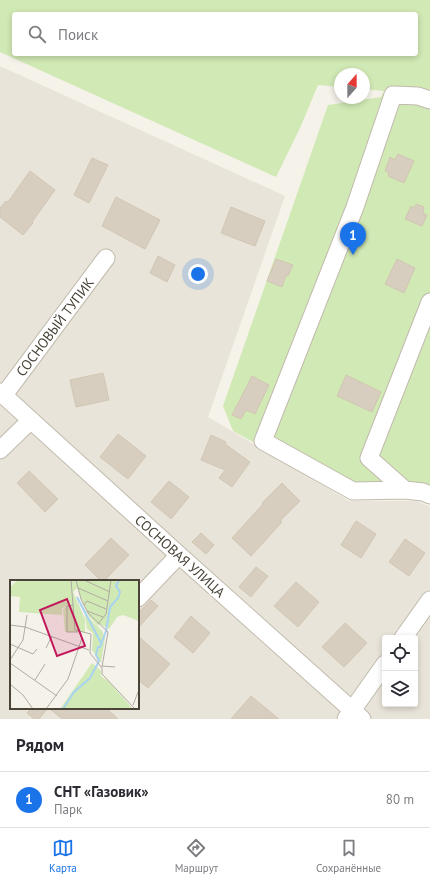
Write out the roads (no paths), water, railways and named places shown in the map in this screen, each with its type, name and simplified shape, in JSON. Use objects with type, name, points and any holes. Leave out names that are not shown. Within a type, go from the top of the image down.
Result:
[{"type":"lane","points":[[430,100],[418,96],[393,95],[354,206],[264,441],[352,491],[405,490],[423,492],[430,495]]},
{"type":"lane","name":"СОСНОВЫЙ ТУПИК","points":[[2,394],[106,258]]},
{"type":"lane","points":[[405,490],[369,458],[430,302]]},
{"type":"lane","name":"СОСНОВАЯ УЛИЦА","points":[[2,394],[353,716]]},
{"type":"lane","points":[[0,450],[31,420]]},
{"type":"lane","points":[[139,597],[179,555]]},
{"type":"lane","points":[[405,635],[430,600]]},
{"type":"lane","points":[[353,716],[382,669]]},
{"type":"place","name":"СНТ «Газовик»","points":[[353,255]]}]
